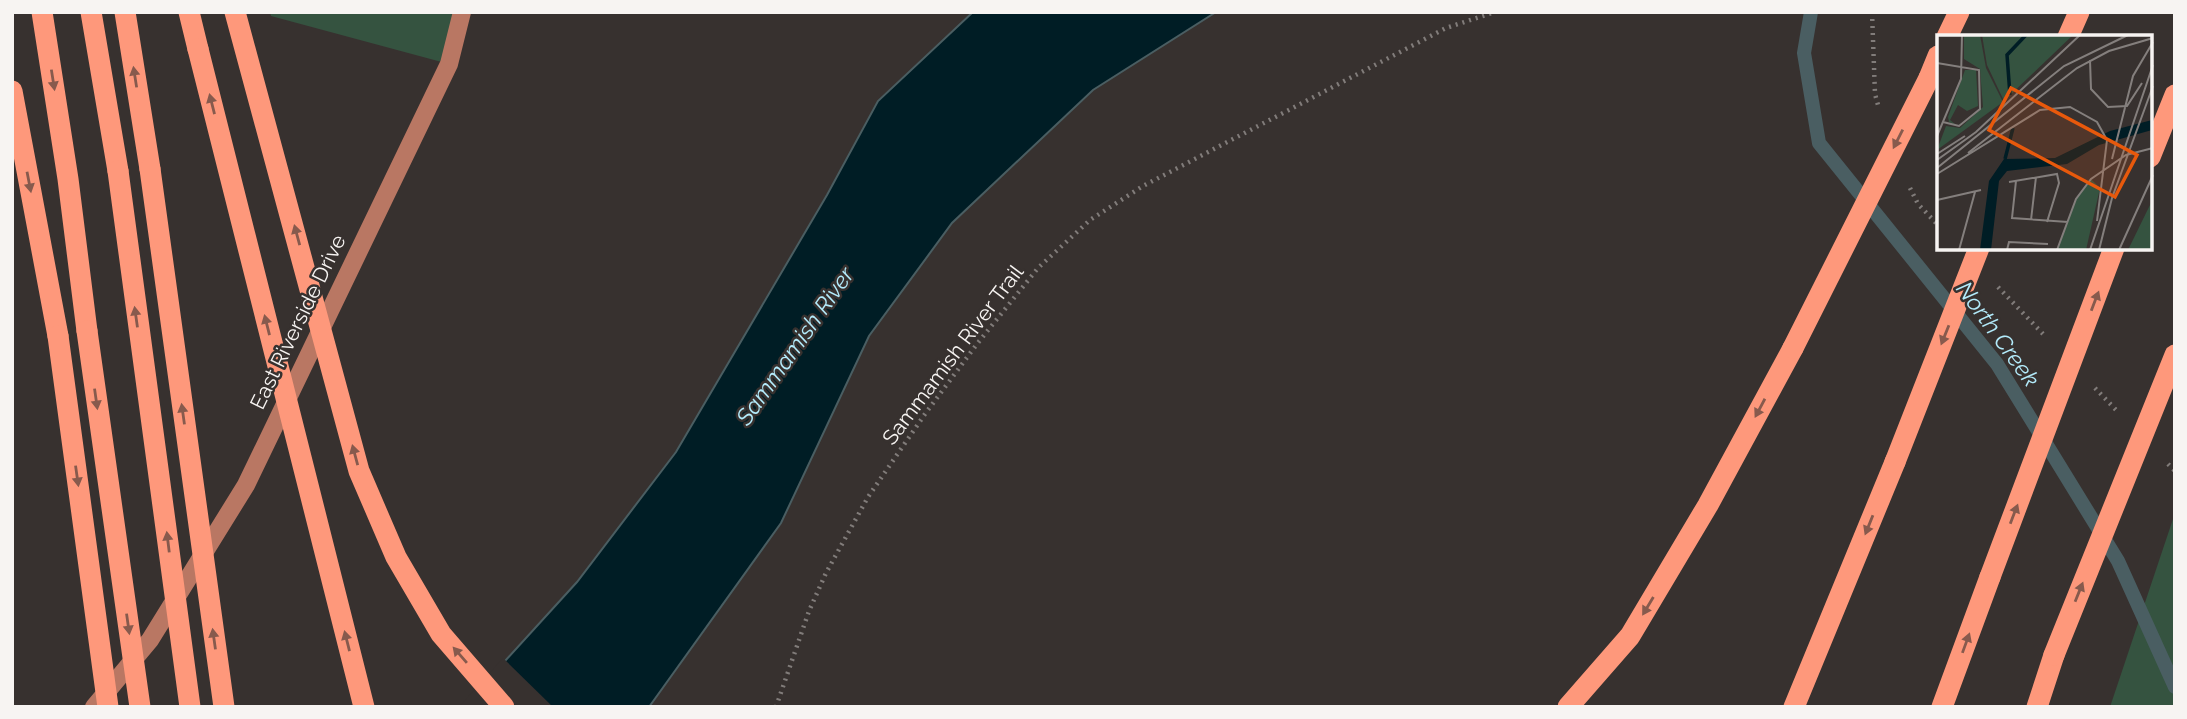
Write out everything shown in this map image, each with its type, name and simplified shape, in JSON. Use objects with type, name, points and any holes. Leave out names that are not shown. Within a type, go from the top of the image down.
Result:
[{"type":"highway","points":[[42,12],[68,179],[139,707]]},
{"type":"highway","points":[[91,12],[118,171],[190,707]]},
{"type":"highway","points":[[125,12],[150,169],[224,707]]},
{"type":"highway","points":[[189,12],[364,707]]},
{"type":"highway","points":[[236,12],[359,471],[396,556],[441,634],[504,707]]},
{"type":"highway","points":[[1948,35],[1959,12]]},
{"type":"highway","points":[[2069,35],[2079,12]]},
{"type":"highway","points":[[1568,707],[1630,636],[1708,505],[1793,348],[1937,58]]},
{"type":"highway","points":[[12,90],[58,335],[108,707]]},
{"type":"highway","points":[[2152,152],[2175,95]]},
{"type":"highway","points":[[1794,707],[1978,250]]},
{"type":"highway","points":[[1942,707],[2113,250]]},
{"type":"highway","points":[[2037,707],[2054,655],[2175,355]]},
{"type":"main road","name":"East Riverside Drive","points":[[94,707],[150,640],[246,485],[449,64],[461,12]]},
{"type":"path","name":"Sammamish River Trail","points":[[776,707],[808,611],[868,497],[925,414],[1038,268],[1090,220],[1143,186],[1446,28],[1494,12]]},
{"type":"green space","points":[[270,12],[462,12],[449,64],[271,16]]},
{"type":"green space","points":[[2175,513],[2175,707],[2110,707]]},
{"type":"water","name":"Sammamish River","points":[[973,12],[1216,12],[1093,90],[952,223],[869,336],[781,523],[649,707],[463,707],[577,582],[676,452],[827,195],[878,101]]},
{"type":"pier","points":[[503,658],[553,707],[459,707]]},
{"type":"waterway","name":"North Creek","points":[[1811,12],[1804,53],[1819,143],[1997,364],[2118,561],[2175,687]]}]
